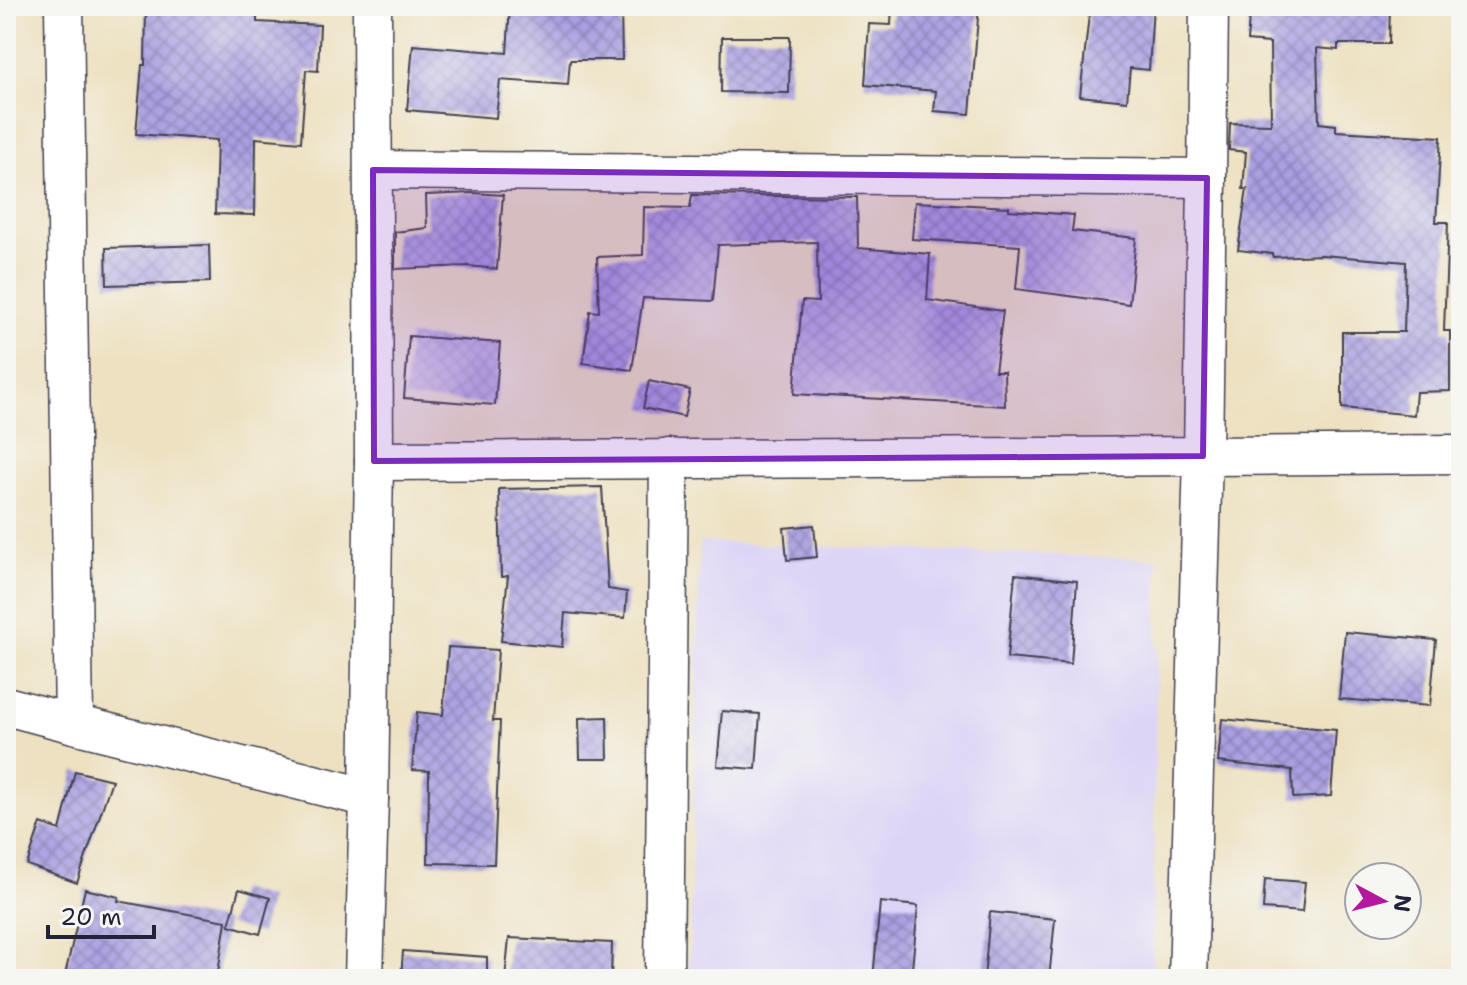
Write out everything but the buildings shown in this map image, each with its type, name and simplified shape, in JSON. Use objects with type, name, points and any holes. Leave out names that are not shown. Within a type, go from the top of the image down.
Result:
[{"type":"street","points":[[64,6],[74,724]]},
{"type":"street","points":[[364,979],[374,461],[372,6]]},
{"type":"street","points":[[1188,979],[1203,456],[1209,6]]},
{"type":"street","points":[[373,170],[1207,178]]},
{"type":"street","points":[[374,461],[1461,454]]},
{"type":"street","points":[[664,979],[669,458]]},
{"type":"street","points":[[6,706],[369,798]]},
{"type":"highlighted area","points":[[373,170],[1207,178],[1203,456],[374,461]]},
{"type":"shaded area","points":[[700,542],[1158,559],[1152,979],[689,979]]}]
